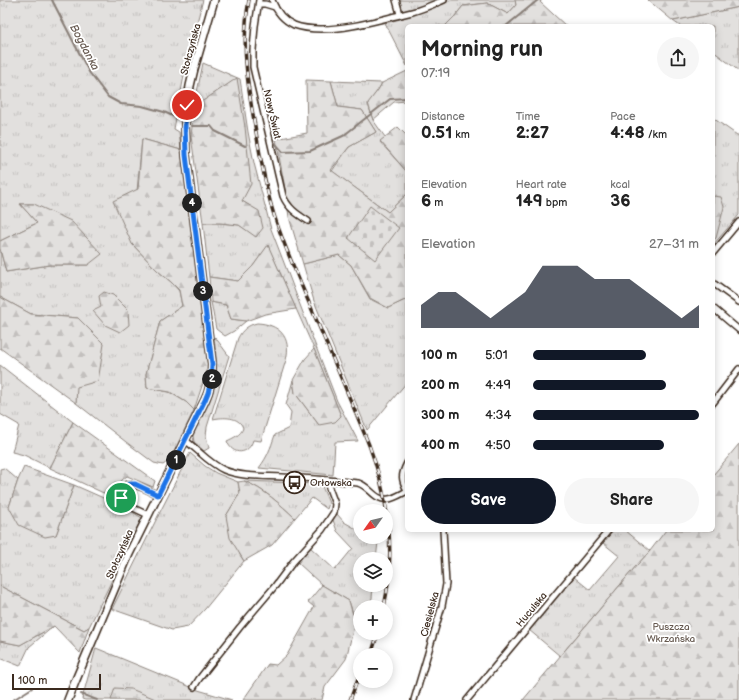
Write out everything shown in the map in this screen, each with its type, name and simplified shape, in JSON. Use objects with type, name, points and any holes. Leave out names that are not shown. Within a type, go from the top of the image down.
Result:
[{"type":"street","name":"Stołczyńska","points":[[68,700],[125,563],[208,393],[212,375],[211,351],[186,155],[185,131],[190,86],[214,0]]},
{"type":"street","points":[[272,0],[279,14],[285,20],[293,24],[312,29],[336,29],[371,22],[413,12],[444,0]]},
{"type":"street","points":[[396,0],[400,14]]},
{"type":"street","points":[[259,2],[275,7]]},
{"type":"street","name":"Nowy Świat","points":[[259,2],[255,26],[253,67],[283,196],[292,210],[308,221]]},
{"type":"street","points":[[715,252],[739,222]]},
{"type":"street","points":[[715,284],[739,302]]},
{"type":"street","points":[[715,310],[739,330]]},
{"type":"street","points":[[715,400],[739,369]]},
{"type":"street","points":[[185,440],[212,463],[221,469],[230,472],[362,484],[376,497],[383,499],[392,498],[405,492]]},
{"type":"street","points":[[405,469],[402,477],[405,486]]},
{"type":"street","points":[[194,687],[296,558],[320,532],[334,512],[335,504],[328,488],[327,480]]},
{"type":"street","points":[[148,515],[122,502],[122,489],[127,484],[135,484],[158,495]]},
{"type":"street","name":"Ciesielska","points":[[414,700],[445,592],[446,575],[442,532]]},
{"type":"street","name":"Huculska","points":[[467,700],[607,532]]},
{"type":"green space","points":[[0,0],[203,0],[186,65],[174,129],[179,132],[181,150],[142,139],[132,244],[179,291],[182,306],[160,321],[146,374],[147,388],[169,392],[186,402],[194,410],[170,460],[163,465],[154,463],[76,403],[78,318],[31,314],[0,297],[0,249],[6,272],[49,265],[88,265],[34,204],[20,204],[37,223],[0,241]]},
{"type":"green space","points":[[400,0],[515,0],[516,5],[508,14],[487,3],[463,6],[447,24],[405,24],[405,62],[385,23],[404,18]]},
{"type":"green space","points":[[515,0],[542,0],[540,2],[564,24],[447,24],[463,6],[487,3],[508,14],[516,5]]},
{"type":"green space","points":[[648,0],[739,0],[739,7],[673,21]]},
{"type":"green space","points":[[739,7],[739,71],[715,53],[715,24],[677,24],[673,21]]},
{"type":"green space","points":[[203,63],[240,79],[254,163],[271,229],[337,401],[358,441],[335,442],[333,475],[259,468],[267,456],[275,435],[289,428],[291,412],[286,405],[293,380],[295,393],[319,425],[341,416],[314,349],[268,246],[253,266],[238,281],[209,277],[203,223],[239,225],[256,236],[258,211],[242,201],[237,79],[194,107]]},
{"type":"green space","points":[[405,72],[405,101],[394,102],[373,120],[368,103],[382,83]]},
{"type":"green space","points":[[237,78],[245,127],[251,184],[242,201],[259,211],[263,228],[256,237],[239,225],[203,223],[191,136],[194,107]]},
{"type":"green space","points":[[306,80],[331,81],[338,107],[362,110],[376,132],[349,147],[331,170],[388,212],[405,196],[405,300],[388,308],[370,298],[351,265],[339,255],[303,264],[289,217],[276,139],[307,133]]},
{"type":"green space","points":[[331,81],[382,83],[368,104],[373,120],[385,137],[380,142],[405,170],[405,196],[388,212],[332,171],[349,147],[376,132],[362,110],[338,107]]},
{"type":"green space","points":[[715,119],[739,135],[739,215],[715,243]]},
{"type":"green space","points":[[398,127],[405,134],[405,170],[380,141]]},
{"type":"green space","points":[[142,139],[181,150],[192,224],[208,368],[194,410],[186,402],[170,392],[147,388],[146,374],[160,321],[182,306],[179,290],[132,244],[113,201],[138,189]]},
{"type":"green space","points":[[715,196],[721,197],[724,207],[715,239]]},
{"type":"green space","points":[[20,204],[34,204],[71,221],[102,254],[88,265],[49,265],[6,272],[0,249],[0,241],[37,223]]},
{"type":"green space","points":[[370,206],[399,228],[375,260],[348,238]]},
{"type":"green space","points":[[268,245],[296,309],[265,314],[246,321],[231,319],[226,305],[211,302],[209,277],[238,281],[253,266]]},
{"type":"green space","points":[[339,255],[351,265],[370,299],[388,308],[405,300],[405,384],[367,430],[314,301],[303,264]]},
{"type":"green space","points":[[104,292],[113,295],[128,310],[129,325],[120,332],[105,325],[93,311],[101,307],[99,296]]},
{"type":"green space","points":[[0,297],[31,314],[78,318],[104,344],[98,381],[77,387],[76,403],[0,348]]},
{"type":"green space","points":[[211,302],[226,305],[231,319],[246,321],[225,336],[216,329]]},
{"type":"green space","points":[[257,323],[272,326],[282,333],[287,345],[286,360],[261,441],[253,440],[248,449],[240,452],[229,446],[227,441],[240,433],[243,428],[241,424],[230,418],[213,419],[238,338],[246,328]]},
{"type":"green space","points":[[215,337],[229,356],[207,427],[206,436],[209,448],[204,451],[194,442],[193,436],[212,397],[216,380]]},
{"type":"green space","points":[[314,349],[341,416],[335,422],[319,425],[295,393],[293,380],[305,359]]},
{"type":"green space","points":[[0,365],[73,422],[50,468],[24,455],[12,452],[19,425],[0,414]]},
{"type":"green space","points":[[73,422],[155,481],[153,487],[127,476],[122,480],[112,497],[50,468]]},
{"type":"green space","name":"Puszcza Wkrzańska","points":[[739,444],[739,700],[523,700],[664,532],[715,532],[715,473]]},
{"type":"green space","points":[[190,453],[216,473],[238,482],[240,493],[226,516],[240,555],[244,561],[205,609],[188,627],[172,630],[112,609]]},
{"type":"green space","points":[[24,467],[74,485],[56,535],[45,537],[19,525],[9,507]]},
{"type":"green space","points":[[4,468],[18,480],[9,507],[56,535],[74,485],[126,508],[142,518],[89,627],[84,630],[0,586],[0,469]]},
{"type":"green space","points":[[244,481],[321,484],[329,503],[327,509],[312,498],[295,518],[278,502]]},
{"type":"green space","points":[[244,481],[278,502],[295,518],[272,545],[244,561],[230,538],[226,516],[240,493],[238,482]]},
{"type":"green space","points":[[337,514],[344,522],[353,527],[353,544],[378,544],[377,552],[353,552],[353,592],[372,592],[371,600],[353,600],[353,613],[349,601],[322,585],[298,563],[310,547],[335,570],[353,548],[337,531],[333,520]]},
{"type":"green space","points":[[612,532],[627,532],[650,551],[560,656],[529,630],[574,577],[590,590],[619,556],[603,543]]},
{"type":"green space","points":[[322,585],[349,601],[353,615],[353,630],[346,659],[325,687],[322,700],[243,700],[268,664],[276,665],[287,655],[314,607],[308,602]]},
{"type":"green space","points":[[0,586],[84,630],[89,627],[80,653],[54,626],[20,645],[0,641]]},
{"type":"green space","points":[[54,626],[29,647],[20,666],[0,658],[0,641],[20,645]]},
{"type":"green space","points":[[96,648],[198,690],[232,700],[82,699]]},
{"type":"green space","points":[[115,688],[131,689],[158,700],[111,700]]},
{"type":"waterway","name":"Bogdanka","points":[[52,0],[89,72],[108,97],[121,104],[142,106],[164,112],[177,118]]},
{"type":"waterway","name":"Bogdanka","points":[[508,24],[538,0]]},
{"type":"waterway","name":"Bogdanka","points":[[275,143],[283,152],[310,151],[343,136],[390,99],[405,98]]},
{"type":"waterway","name":"Bogdanka","points":[[192,126],[211,126],[215,131],[245,146]]},
{"type":"waterway","points":[[13,700],[32,688]]},
{"type":"waterway","points":[[81,694],[97,700]]},
{"type":"railway","points":[[249,0],[245,32],[247,79],[265,182],[278,227],[376,465],[386,505],[390,545],[390,566],[385,600]]},
{"type":"railway","points":[[373,648],[376,640]]},
{"type":"railway","points":[[350,700],[354,688]]},
{"type":"place","name":"Orłowska","points":[[294,482]]},
{"type":"route","points":[[121,498],[122,489],[127,484],[135,484],[158,495],[205,400],[212,375],[212,364],[186,155],[185,124],[187,105]]}]
